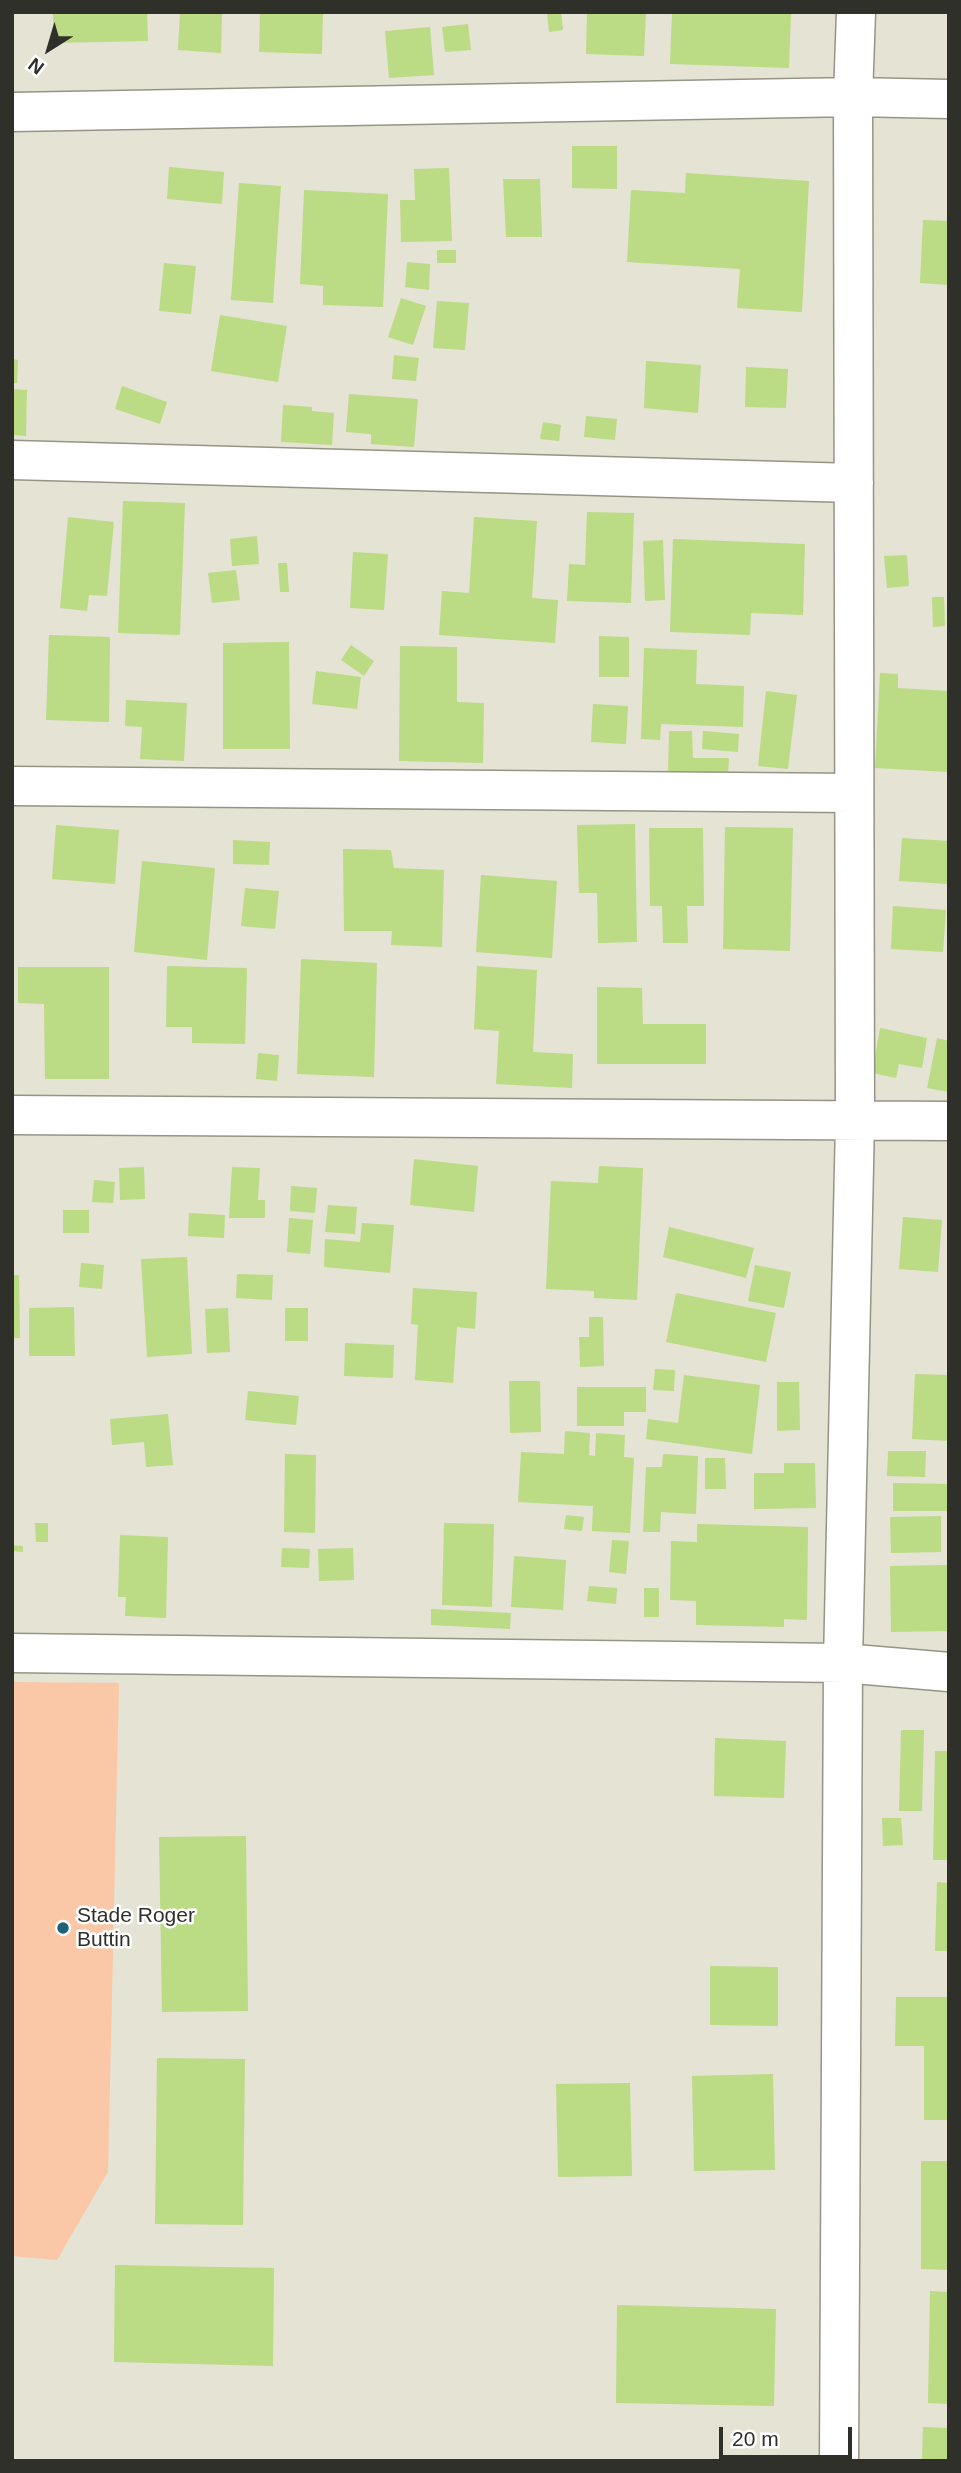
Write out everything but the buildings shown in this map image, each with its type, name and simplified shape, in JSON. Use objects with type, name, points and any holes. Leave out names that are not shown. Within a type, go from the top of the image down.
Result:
[{"type":"street","points":[[839,2461],[843,1663],[855,1121],[853,97],[856,12]]},
{"type":"street","points":[[12,111],[853,97],[949,99]]},
{"type":"street","points":[[12,460],[853,483]]},
{"type":"street","points":[[12,786],[853,793]]},
{"type":"street","points":[[12,1115],[949,1121]]},
{"type":"street","points":[[12,1653],[843,1663],[949,1672]]},
{"type":"shaded area","name":"Stade Roger Buttin","points":[[12,1682],[119,1683],[108,2172],[57,2260],[12,2256]]},
{"type":"place","name":"Stade Roger Buttin","points":[[63,1928]]}]
